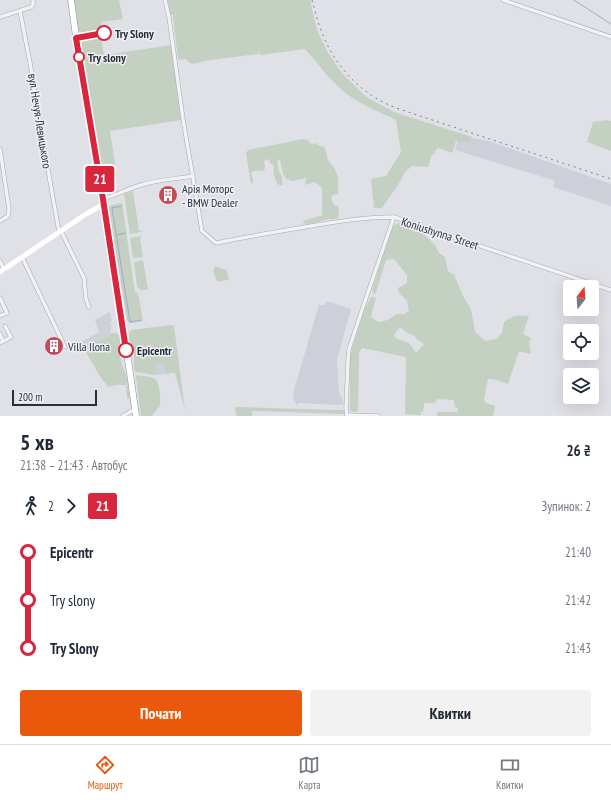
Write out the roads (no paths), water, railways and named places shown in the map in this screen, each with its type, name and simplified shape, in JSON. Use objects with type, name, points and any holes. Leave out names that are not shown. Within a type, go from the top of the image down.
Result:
[{"type":"highway","points":[[71,0],[136,416]]},
{"type":"main road","points":[[2,271],[103,201]]},
{"type":"street","points":[[103,201],[127,189],[143,184],[193,176],[183,119],[169,17],[165,0]]},
{"type":"street","points":[[503,0],[611,37]]},
{"type":"street","points":[[0,17],[31,7],[33,1]]},
{"type":"street","name":"вул. Нечуя-Левицького","points":[[20,11],[60,231],[84,278],[86,298],[89,307]]},
{"type":"street","points":[[0,149],[9,209],[8,216],[0,221]]},
{"type":"street","name":"Koniushynna Street","points":[[193,176],[202,231],[216,243],[326,223],[372,217],[394,217],[611,290]]},
{"type":"street","points":[[379,416],[347,416],[348,361],[349,349],[394,217]]},
{"type":"street","points":[[22,257],[65,347]]},
{"type":"street","points":[[0,261],[2,271]]},
{"type":"street","points":[[0,298],[7,313],[0,316]]},
{"type":"street","points":[[0,334],[2,342],[11,337],[5,326]]},
{"type":"street","points":[[123,416],[135,409]]},
{"type":"waterway","points":[[574,0],[611,24]]},
{"type":"waterway","points":[[122,206],[112,208],[130,322],[141,320]]},
{"type":"waterway","points":[[117,235],[125,233]]},
{"type":"railway","points":[[312,0],[321,30],[333,56],[351,78],[361,88],[373,96],[399,109],[611,179]]},
{"type":"place","name":"Try Slony","points":[[104,33]]},
{"type":"place","name":"Try slony","points":[[79,57]]},
{"type":"place","name":"Арія Моторс - BMW Dealer","points":[[168,195]]},
{"type":"place","name":"Villa Ilona","points":[[54,346]]},
{"type":"place","name":"Epicentr","points":[[126,350]]}]
